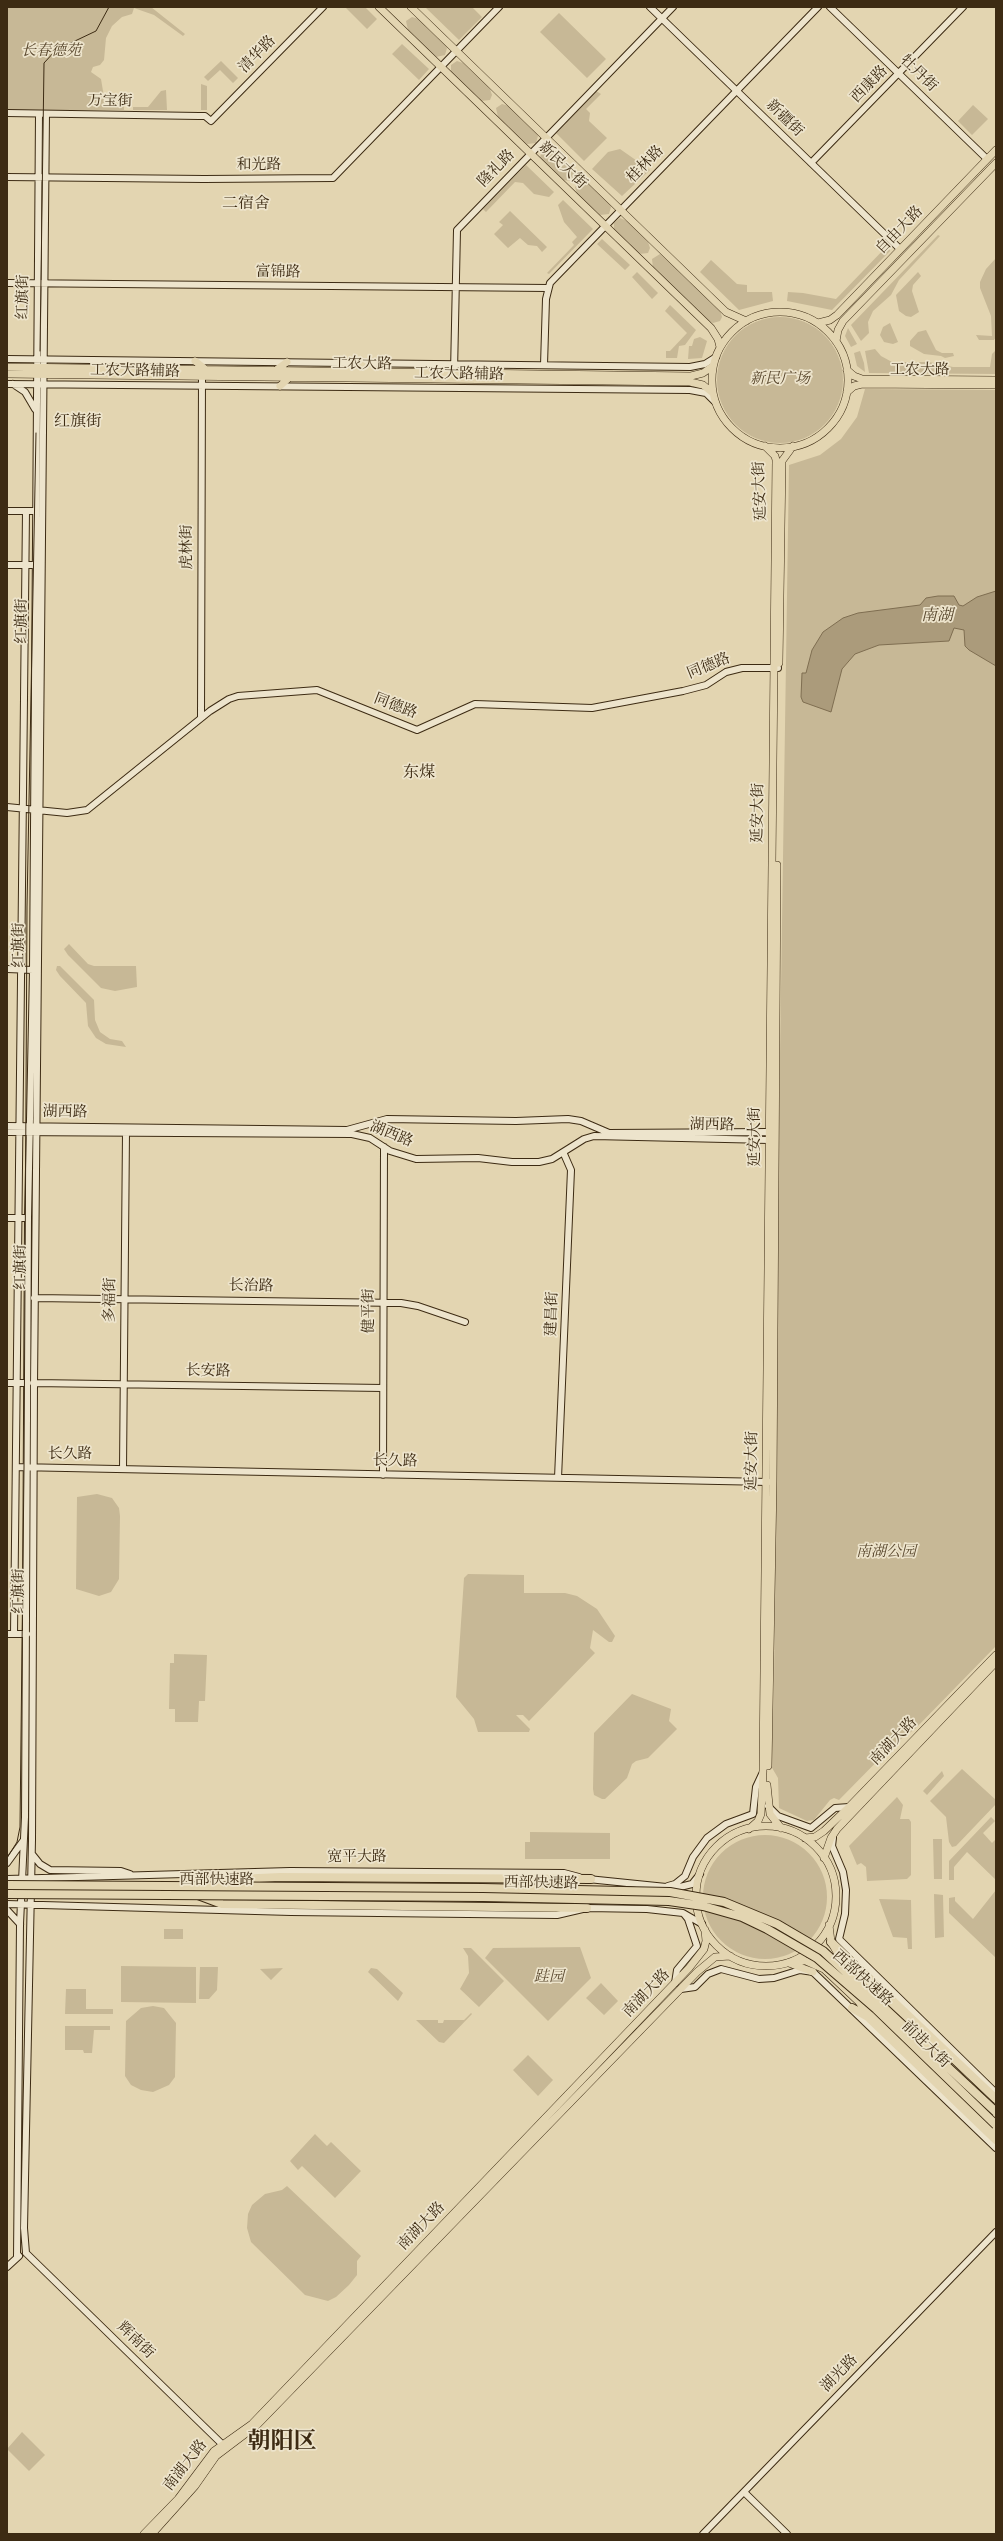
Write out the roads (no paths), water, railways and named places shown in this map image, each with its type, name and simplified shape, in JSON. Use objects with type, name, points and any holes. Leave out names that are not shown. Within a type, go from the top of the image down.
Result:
[{"type":"highway","points":[[198,1886],[220,1881],[280,1877],[452,1877],[591,1880]]},
{"type":"highway","name":"西部快速路","points":[[7,1885],[670,1892],[724,1902],[777,1924],[823,1951],[996,2112]]},
{"type":"highway","name":"西部快速路","points":[[7,1894],[483,1897],[669,1902],[722,1911],[767,1928],[822,1962],[876,2009],[996,2126]]},
{"type":"highway","points":[[198,1895],[222,1904],[587,1908]]},
{"type":"highway","points":[[831,1942],[996,2099]]},
{"type":"highway","points":[[860,2002],[868,2017]]},
{"type":"highway","points":[[852,2008],[868,2017],[996,2140]]},
{"type":"main road","name":"新民大街","points":[[379,7],[711,328],[718,339],[720,347]]},
{"type":"main road","name":"新民大街","points":[[411,7],[726,312],[746,321]]},
{"type":"main road","name":"自由大路","points":[[818,323],[830,320],[837,315],[996,150]]},
{"type":"main road","name":"自由大路","points":[[836,341],[838,330],[843,321],[996,163]]},
{"type":"main road","points":[[784,311],[799,314],[818,323],[836,341],[843,354],[847,370],[847,392],[841,409],[829,427],[811,440],[793,446],[765,446],[748,440],[736,432],[722,415],[715,402],[713,393],[713,366],[720,347],[730,333],[746,321],[762,314],[784,311]]},
{"type":"main road","points":[[195,361],[205,369]]},
{"type":"main road","points":[[276,370],[287,362]]},
{"type":"main road","points":[[358,363],[371,371]]},
{"type":"main road","name":"工农大路","points":[[7,367],[691,376],[703,373],[713,366]]},
{"type":"main road","name":"工农大路","points":[[7,374],[40,367],[202,376],[690,382],[703,385],[713,393]]},
{"type":"main road","name":"工农大路","points":[[847,370],[854,376],[862,378],[996,380]]},
{"type":"main road","points":[[280,386],[290,377]]},
{"type":"main road","name":"工农大路","points":[[847,392],[854,386],[862,384],[996,385]]},
{"type":"main road","name":"延安大街","points":[[765,446],[775,456],[776,460],[776,668],[771,1136],[767,1803],[770,1814],[781,1828]]},
{"type":"main road","name":"延安大街","points":[[776,668],[782,461],[793,446]]},
{"type":"main road","name":"延安大街","points":[[749,1828],[758,1821],[760,1814],[763,1772],[769,1482]]},
{"type":"main road","name":"南湖大路","points":[[805,1838],[815,1836],[824,1831],[849,1807],[996,1654]]},
{"type":"main road","name":"南湖大路","points":[[824,1858],[834,1833],[996,1662]]},
{"type":"main road","points":[[767,1826],[781,1828],[805,1838],[824,1858],[832,1875],[835,1889],[835,1904],[829,1925],[817,1943],[790,1962],[757,1966],[730,1956],[718,1947],[703,1927],[696,1902],[700,1874],[710,1854],[732,1835],[749,1828],[767,1826]]},
{"type":"main road","name":"前进大街","points":[[829,1925],[831,1942],[841,1959],[996,2108]]},
{"type":"main road","name":"南湖大路","points":[[144,2534],[178,2498],[223,2445],[252,2424],[675,1983],[704,1949],[706,1941],[703,1927]]},
{"type":"main road","name":"南湖大路","points":[[152,2534],[179,2506],[223,2445],[258,2426],[681,1989],[715,1957],[730,1956]]},
{"type":"main road","name":"前进大街","points":[[790,1962],[806,1960],[824,1969],[996,2131]]},
{"type":"main road","points":[[790,1962],[816,1974]]},
{"type":"street","name":"清华路","points":[[211,121],[323,7]]},
{"type":"street","name":"和光路","points":[[7,177],[204,179],[333,178],[499,7]]},
{"type":"street","name":"新疆街","points":[[650,7],[900,249]]},
{"type":"street","name":"隆礼路","points":[[454,372],[457,230],[673,7]]},
{"type":"street","name":"桂林路","points":[[548,288],[620,210],[818,7]]},
{"type":"street","name":"牡丹街","points":[[830,7],[988,159]]},
{"type":"street","name":"西康路","points":[[811,163],[963,7]]},
{"type":"street","name":"万宝街","points":[[7,113],[205,116],[211,121]]},
{"type":"street","name":"红旗街","points":[[26,2253],[24,2228],[32,1854],[31,1383],[28,1218],[33,1129],[40,811],[43,384],[40,367],[37,283],[39,114]]},
{"type":"street","name":"红旗街","points":[[31,1383],[34,1298],[32,970],[36,566],[36,384],[40,367],[45,283],[46,114]]},
{"type":"street","name":"富锦路","points":[[7,283],[548,288]]},
{"type":"street","points":[[544,365],[548,288]]},
{"type":"street","name":"工农大路辅路","points":[[7,359],[40,367],[195,361],[690,367],[705,364],[716,356]]},
{"type":"street","name":"虎林街","points":[[201,718],[202,376]]},
{"type":"street","points":[[10,384],[25,392],[36,411]]},
{"type":"street","name":"工农大路辅路","points":[[10,384],[696,390],[706,393],[715,402]]},
{"type":"street","points":[[7,511],[36,511]]},
{"type":"street","points":[[26,511],[16,1467],[10,1634],[27,1634]]},
{"type":"street","points":[[7,565],[36,566]]},
{"type":"street","name":"同德路","points":[[7,807],[40,811],[67,812],[87,810],[219,704],[238,696],[317,690],[417,730],[475,704],[592,708],[682,691],[706,684],[737,669],[776,668]]},
{"type":"street","points":[[7,969],[32,970]]},
{"type":"street","name":"湖西路","points":[[7,1126],[19,1129],[347,1130],[387,1119],[516,1121],[568,1119],[582,1121],[610,1133],[771,1136]]},
{"type":"street","name":"湖西路","points":[[7,1132],[19,1129]]},
{"type":"street","name":"湖西路","points":[[33,1129],[126,1132],[352,1134],[370,1138],[384,1147],[416,1158],[478,1158],[512,1162],[539,1162],[564,1154],[584,1140],[594,1136],[771,1136]]},
{"type":"street","name":"多福街","points":[[123,1469],[126,1132]]},
{"type":"street","name":"健平街","points":[[383,1475],[384,1147]]},
{"type":"street","name":"建昌街","points":[[558,1478],[571,1170],[564,1154]]},
{"type":"street","points":[[7,1218],[28,1218]]},
{"type":"street","name":"长治路","points":[[34,1298],[383,1302],[418,1306],[465,1322]]},
{"type":"street","name":"长安路","points":[[7,1383],[123,1383],[383,1388]]},
{"type":"street","name":"长久路","points":[[16,1467],[769,1482]]},
{"type":"street","name":"红旗街","points":[[17,2256],[20,1924],[24,1838],[31,1468]]},
{"type":"street","points":[[663,1887],[682,1880],[699,1848],[715,1831],[726,1824],[752,1814],[756,1787],[763,1772]]},
{"type":"street","points":[[767,1803],[778,1816],[811,1828],[835,1808],[849,1807]]},
{"type":"street","name":"前进大街","points":[[834,1833],[832,1846],[843,1872],[846,1890],[845,1914],[838,1935],[842,1943],[996,2093]]},
{"type":"street","points":[[7,1863],[15,1854],[24,1838]]},
{"type":"street","points":[[32,1854],[40,1864],[50,1870],[121,1871],[138,1876]]},
{"type":"street","name":"宽平大路","points":[[7,1879],[31,1880],[290,1870],[564,1873],[591,1880],[663,1887],[684,1887],[692,1884],[700,1874]]},
{"type":"street","points":[[7,1904],[30,1906],[557,1915],[587,1908],[683,1913],[703,1927]]},
{"type":"street","points":[[7,1910],[20,1924]]},
{"type":"street","points":[[675,1983],[677,1970],[697,1946],[688,1919],[683,1913]]},
{"type":"street","points":[[681,1989],[695,1987],[708,1974],[720,1969],[760,1979],[774,1978],[800,1970],[816,1974]]},
{"type":"street","name":"前进大街","points":[[816,1974],[996,2148]]},
{"type":"street","name":"湖光路","points":[[703,2534],[996,2232]]},
{"type":"street","points":[[7,2267],[17,2256],[26,2253]]},
{"type":"street","name":"辉南街","points":[[26,2253],[223,2445]]},
{"type":"street","points":[[744,2492],[787,2534]]},
{"type":"water","name":"南湖","points":[[996,591],[996,666],[969,650],[965,646],[964,630],[954,628],[949,641],[879,645],[855,654],[842,669],[831,712],[803,702],[801,697],[802,673],[806,673],[812,650],[823,632],[843,618],[858,613],[920,605],[926,598],[938,596],[954,596],[959,605],[963,606],[977,597]]},
{"type":"tram line","points":[[40,351],[44,63],[56,50],[96,31],[109,7]]},
{"type":"tram line","points":[[7,1858],[17,1842],[20,1827],[24,1468],[27,906],[36,433]]},
{"type":"district","name":"二宿舍","points":[[246,205]]},
{"type":"district","name":"红旗街","points":[[78,423]]},
{"type":"district","name":"东煤","points":[[419,774]]},
{"type":"district","name":"朝阳区","points":[[282,2443]]},
{"type":"park label","name":"长春德苑","points":[[51,52]]},
{"type":"park label","name":"新民广场","points":[[780,380]]},
{"type":"park label","name":"南湖公园","points":[[886,1553]]},
{"type":"park label","name":"跬园","points":[[549,1978]]}]
